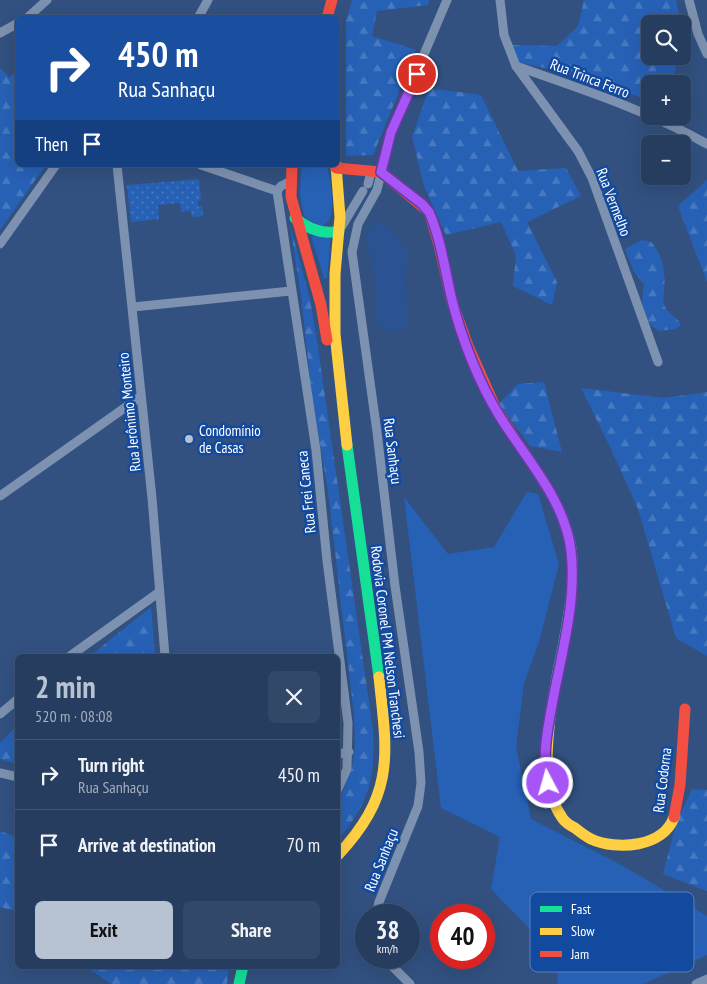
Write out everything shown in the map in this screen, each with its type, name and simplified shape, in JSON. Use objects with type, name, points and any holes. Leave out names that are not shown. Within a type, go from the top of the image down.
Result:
[{"type":"main road","points":[[328,15],[332,0]]},
{"type":"main road","name":"Rodovia Coronel PM Nelson Tranchesi","points":[[292,167],[289,182],[295,218],[321,305],[343,420],[378,663],[386,757],[385,771],[376,802],[352,840],[340,853]]},
{"type":"main road","name":"Rodovia Coronel PM Nelson Tranchesi","points":[[336,167],[339,230],[334,318],[343,420]]},
{"type":"main road","points":[[340,167],[376,172]]},
{"type":"main road","name":"Rua Codorna","points":[[376,172],[422,204],[429,212],[460,328],[498,414],[548,488],[562,520],[571,550],[571,600],[545,739],[545,770],[550,796],[563,821],[580,835],[600,842],[651,841],[664,834],[672,822],[677,806],[685,708]]},
{"type":"main road","points":[[318,231],[327,228],[334,220],[338,195]]},
{"type":"main road","points":[[295,218],[304,225],[318,231],[330,232],[339,230]]},
{"type":"main road","points":[[239,984],[242,969]]},
{"type":"street","points":[[30,15],[46,0]]},
{"type":"street","points":[[200,15],[208,0]]},
{"type":"street","name":"Rua Sanhaçu","points":[[379,904],[418,806],[421,783],[419,752],[395,586],[377,432],[352,252],[358,224],[377,190],[376,172],[391,132],[447,0]]},
{"type":"street","points":[[500,0],[504,35],[516,66]]},
{"type":"street","points":[[689,0],[698,34],[707,54]]},
{"type":"street","points":[[0,33],[15,25]]},
{"type":"street","name":"Rua Trinca Ferro","points":[[516,66],[614,101],[682,130],[707,144]]},
{"type":"street","name":"Rua Vermelho","points":[[516,66],[578,151],[592,178],[658,362]]},
{"type":"street","points":[[0,244],[55,167]]},
{"type":"street","name":"Rua Jerônimo Monteiro","points":[[117,167],[153,506],[164,654]]},
{"type":"street","points":[[207,167],[277,191],[280,186],[289,182]]},
{"type":"street","points":[[339,230],[376,172]]},
{"type":"street","name":"Rua Frei Caneca","points":[[277,191],[316,450],[337,654]]},
{"type":"street","points":[[133,307],[291,291]]},
{"type":"street","points":[[0,496],[140,397]]},
{"type":"street","points":[[73,654],[158,593]]},
{"type":"street","name":"Rua Frei Caneca","points":[[340,684],[348,723],[349,752],[345,777],[340,786]]},
{"type":"street","points":[[0,714],[15,701]]},
{"type":"street","points":[[340,754],[349,752]]},
{"type":"street","points":[[0,773],[15,776]]},
{"type":"street","points":[[395,969],[410,984]]},
{"type":"street","points":[[696,984],[707,978]]},
{"type":"green space","points":[[352,0],[429,0],[428,5],[377,11],[372,36],[416,50],[373,155],[346,156],[346,21]]},
{"type":"green space","points":[[584,0],[676,0],[679,15],[641,15],[641,65],[676,65],[675,75],[641,75],[641,97],[556,70],[520,63],[510,45],[557,46],[578,26]]},
{"type":"green space","points":[[0,68],[9,77],[15,73],[15,167],[45,167],[0,230]]},
{"type":"green space","points":[[429,88],[481,95],[518,171],[566,168],[581,196],[527,222],[557,282],[552,305],[513,286],[516,256],[501,222],[446,235],[424,186],[412,137]]},
{"type":"green space","points":[[302,167],[327,167],[332,193],[332,208],[329,221],[322,226],[306,219],[300,192]]},
{"type":"green space","points":[[199,179],[201,200],[198,201],[198,206],[202,206],[203,216],[192,217],[191,211],[181,212],[180,203],[158,205],[159,219],[131,222],[127,185]]},
{"type":"green space","points":[[707,180],[707,282],[678,206]]},
{"type":"green space","points":[[290,225],[310,299],[317,341],[373,730],[373,763],[368,789],[364,801],[340,837],[340,795],[352,768],[355,746],[354,715],[328,491],[312,396],[301,295]]},
{"type":"green space","points":[[311,236],[331,236],[327,279],[324,278]]},
{"type":"green space","points":[[642,240],[651,242],[661,259],[665,285],[664,305],[681,325],[675,329],[659,331],[645,317],[642,305],[644,284],[634,272],[625,249]]},
{"type":"green space","points":[[544,382],[562,452],[530,446],[499,404],[518,384]]},
{"type":"green space","points":[[581,388],[664,398],[707,392],[707,656],[676,638],[638,509]]},
{"type":"green space","points":[[527,492],[538,494],[559,564],[539,642],[524,683],[516,747],[531,819],[625,867],[667,892],[530,892],[530,929],[491,889],[500,837],[441,808],[404,497],[448,554],[494,547]]},
{"type":"green space","points":[[151,607],[155,654],[92,654]]},
{"type":"green space","points":[[15,728],[15,763],[0,759],[0,743]]},
{"type":"green space","points":[[692,789],[707,790],[707,891],[663,874],[676,824]]},
{"type":"green space","points":[[0,831],[15,836],[15,911],[0,907]]},
{"type":"green space","points":[[694,908],[707,916],[707,955],[694,961]]},
{"type":"green space","points":[[89,969],[229,969],[227,984],[111,984]]},
{"type":"green space","points":[[557,972],[669,972],[643,984],[557,984]]},
{"type":"shaded area","points":[[374,222],[389,226],[409,252],[405,280],[408,328],[387,334],[377,322],[376,290],[366,235]]},
{"type":"traffic: fast","points":[[295,218],[321,232],[339,231]]},
{"type":"traffic: fast","points":[[347,445],[379,677]]},
{"type":"traffic: fast","points":[[520,446],[558,507],[571,548],[573,568],[572,590],[549,727]]},
{"type":"traffic: fast","points":[[239,984],[242,969]]},
{"type":"traffic: slow","points":[[336,167],[340,217],[335,274],[335,334],[347,445]]},
{"type":"traffic: slow","points":[[340,853],[357,833],[370,812],[379,792],[385,751],[379,677]]},
{"type":"traffic: slow","points":[[549,727],[547,750],[549,786],[557,809],[563,819],[569,824],[591,839],[602,843],[626,845],[639,844],[660,835],[669,827],[674,817]]},
{"type":"traffic: jam","points":[[328,15],[332,0]]},
{"type":"traffic: jam","points":[[292,167],[291,197],[321,305],[327,340]]},
{"type":"traffic: jam","points":[[336,168],[381,172],[429,212],[439,245],[452,302],[468,346],[496,409],[520,446]]},
{"type":"traffic: jam","points":[[674,817],[680,785],[685,709]]},
{"type":"place","name":"Condomínio de Casas","points":[[189,439]]},
{"type":"route","points":[[417,74],[391,132],[381,172],[422,204],[429,212],[452,301],[466,344],[498,414],[548,488],[562,520],[571,550],[571,600],[545,739],[545,770],[548,783]]}]
